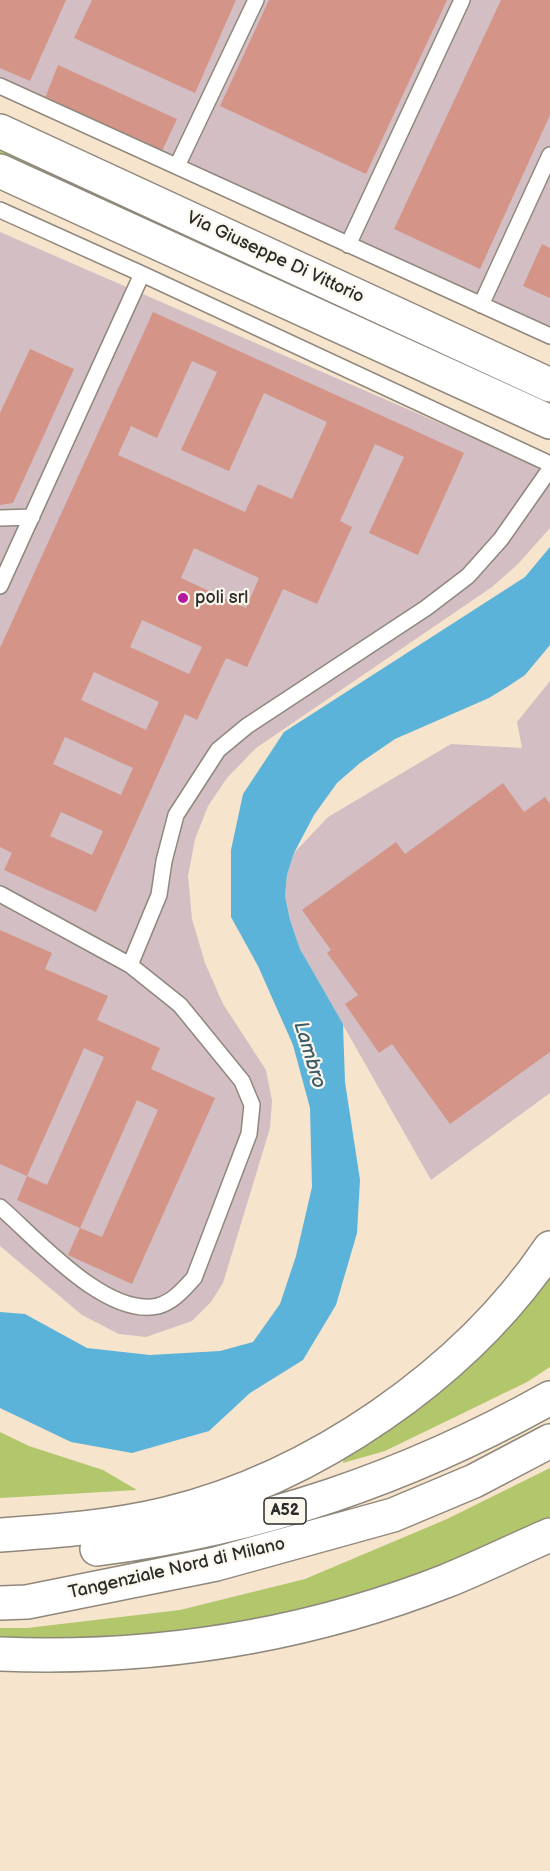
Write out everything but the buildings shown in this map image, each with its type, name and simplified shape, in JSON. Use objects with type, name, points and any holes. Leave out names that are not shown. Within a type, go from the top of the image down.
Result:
[{"type":"main road","name":"Via Giuseppe Di Vittorio","points":[[0,132],[550,385]]},
{"type":"main road","name":"Via Giuseppe Di Vittorio","points":[[0,171],[550,422]]},
{"type":"main road","points":[[0,1535],[90,1527],[167,1514],[209,1502],[289,1468],[359,1430],[424,1384],[489,1322],[535,1270],[550,1248]]},
{"type":"main road","name":"Tangenziale Nord di Milano","points":[[0,1557],[162,1540],[257,1520],[337,1495],[415,1465],[483,1434],[550,1398]]},
{"type":"main road","name":"Tangenziale Nord di Milano","points":[[0,1603],[27,1602],[216,1564],[393,1515],[474,1481],[550,1441]]},
{"type":"main road","points":[[0,1654],[71,1656],[138,1653],[208,1645],[284,1630],[351,1612],[445,1581],[550,1535]]},
{"type":"lane","points":[[177,166],[256,0]]},
{"type":"lane","points":[[348,245],[462,0]]},
{"type":"lane","points":[[0,86],[550,336]]},
{"type":"lane","points":[[481,305],[550,155]]},
{"type":"lane","points":[[0,210],[550,464]]},
{"type":"lane","points":[[0,586],[142,274]]},
{"type":"lane","points":[[130,965],[159,895],[164,861],[176,815],[218,750],[247,726],[426,608],[468,576],[501,539],[550,469]]},
{"type":"lane","points":[[0,518],[32,517]]},
{"type":"lane","points":[[0,894],[130,965],[180,1005],[242,1081],[252,1105],[249,1134],[194,1278],[178,1295],[159,1306],[134,1307],[114,1301],[88,1285],[0,1207]]},
{"type":"shaded area","points":[[0,0],[550,0],[550,334],[0,77]]},
{"type":"shaded area","points":[[0,232],[550,471],[550,528],[518,564],[492,587],[256,748],[227,778],[208,806],[195,839],[188,876],[192,919],[205,963],[223,1004],[266,1070],[272,1101],[270,1128],[223,1283],[211,1302],[192,1321],[146,1337],[119,1334],[82,1315],[0,1246]]},
{"type":"shaded area","points":[[550,681],[550,1093],[431,1180],[300,949],[285,896],[287,875],[294,853],[328,817],[451,744],[522,748],[517,722]]},
{"type":"green space","points":[[0,146],[550,395],[550,405],[0,154]]},
{"type":"green space","points":[[550,1270],[550,1367],[527,1382],[385,1451],[343,1463],[344,1454]]},
{"type":"green space","points":[[0,1432],[29,1446],[103,1470],[137,1490],[0,1498]]},
{"type":"green space","points":[[550,1468],[550,1521],[510,1541],[324,1608],[206,1631],[66,1640],[0,1639],[0,1628],[27,1628],[180,1610],[305,1579],[447,1519]]},
{"type":"water","name":"Lambro","points":[[550,547],[550,645],[525,675],[507,687],[489,698],[395,739],[360,763],[337,783],[314,815],[294,853],[287,875],[285,896],[300,949],[343,1024],[345,1082],[360,1180],[357,1233],[336,1305],[303,1360],[250,1393],[209,1431],[132,1453],[71,1442],[0,1408],[0,1312],[25,1314],[87,1348],[150,1355],[220,1351],[253,1342],[280,1304],[296,1256],[312,1187],[310,1108],[293,1045],[258,966],[231,917],[231,850],[243,794],[284,732],[525,577]]},
{"type":"place","name":"poli srl","points":[[183,598]]}]
